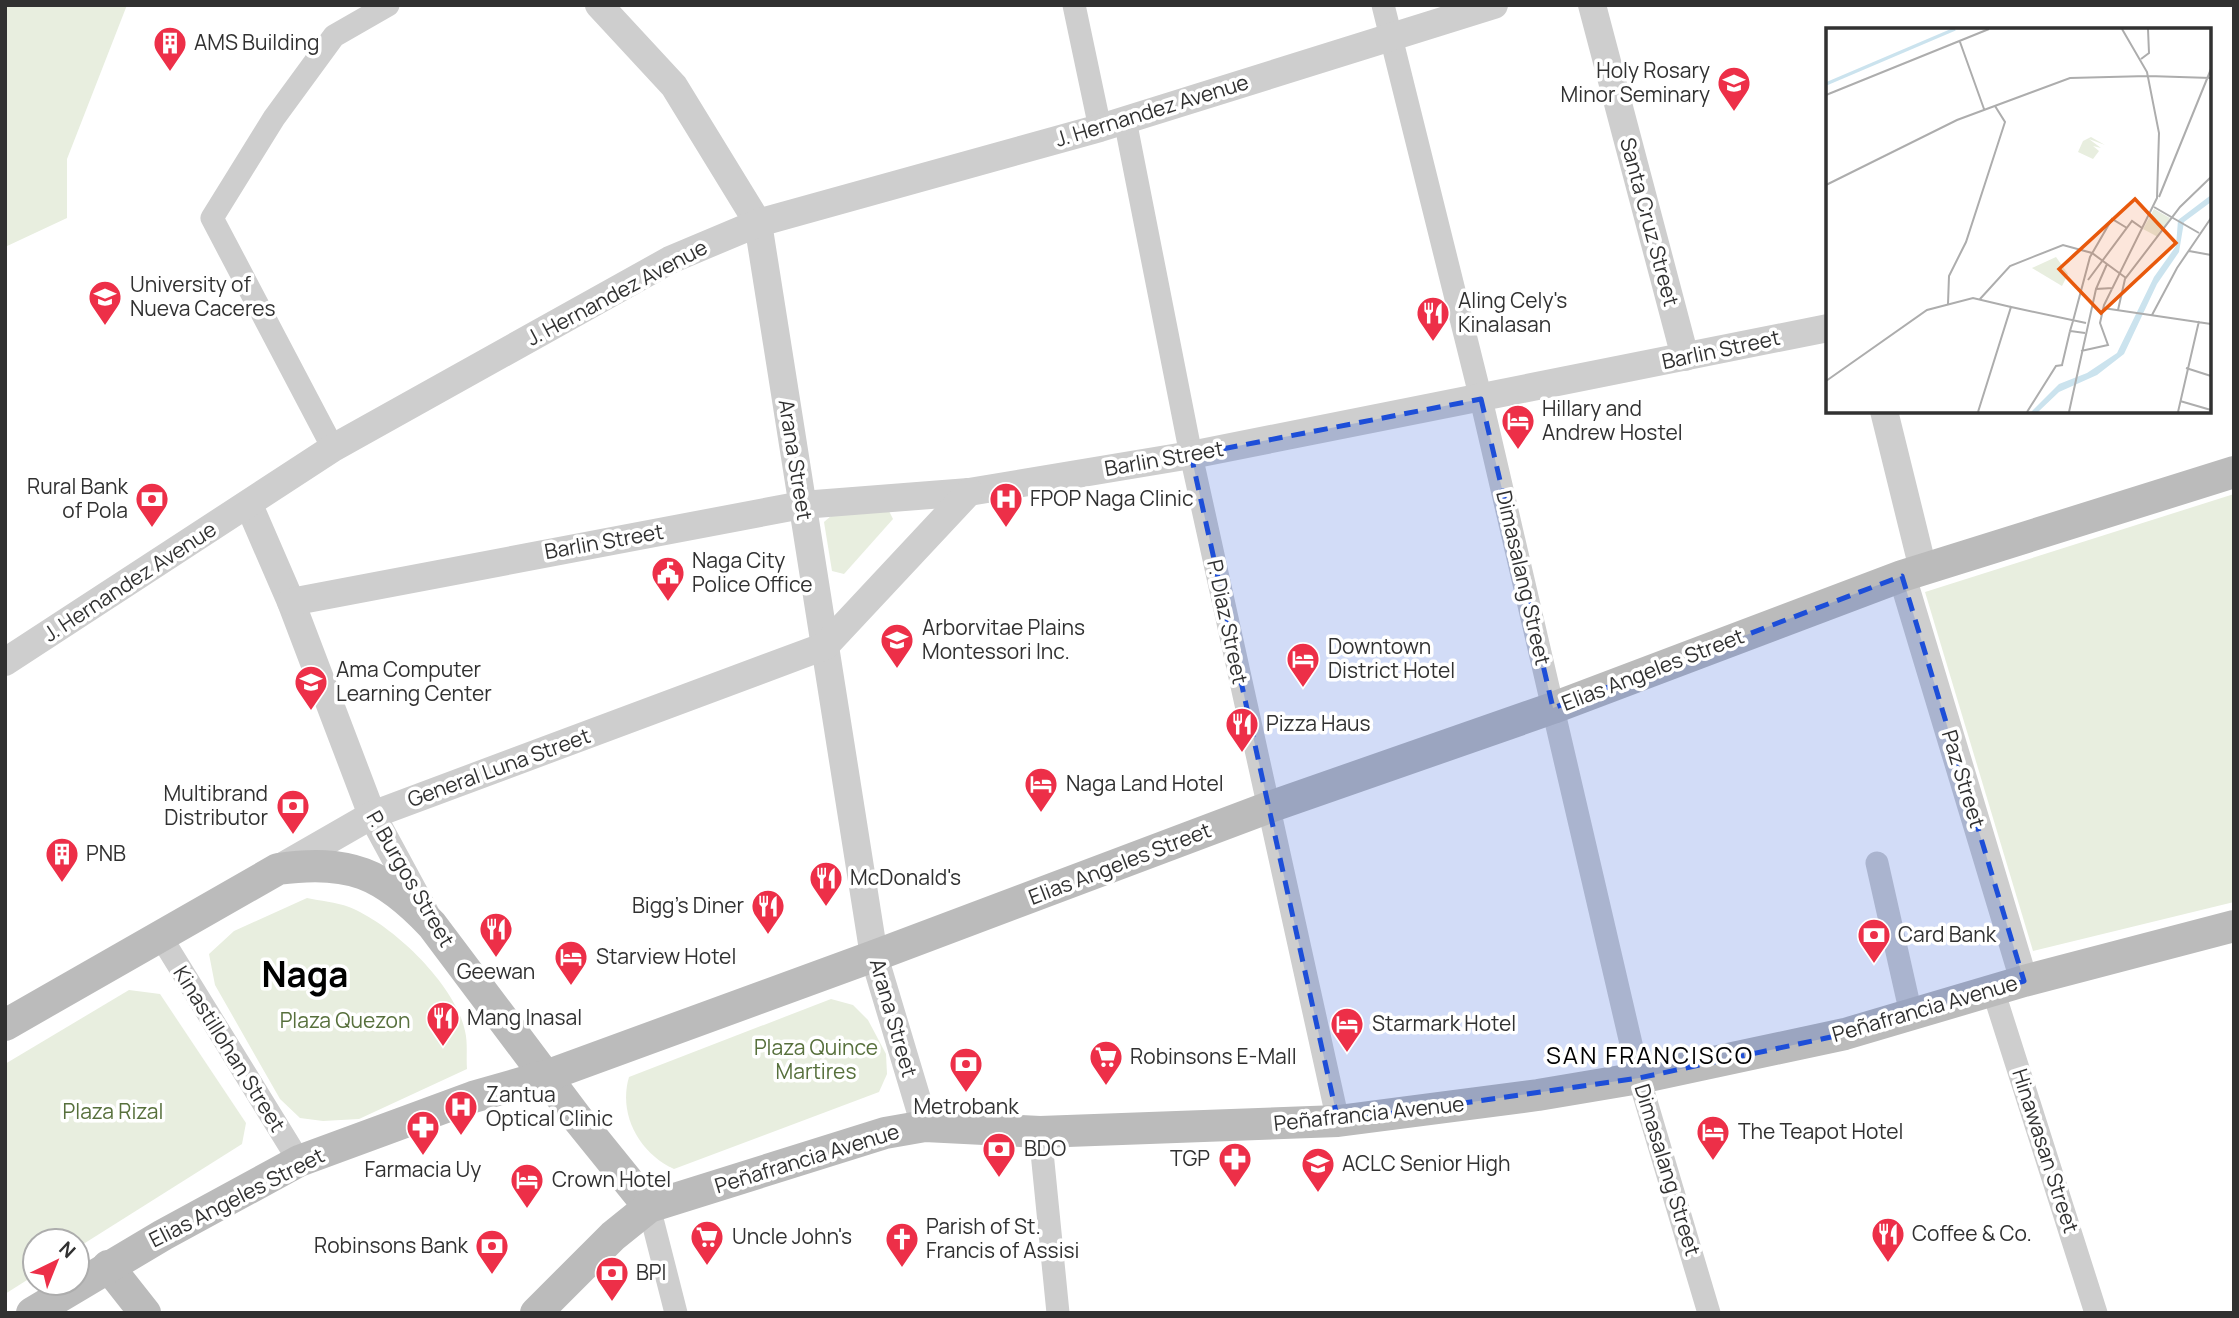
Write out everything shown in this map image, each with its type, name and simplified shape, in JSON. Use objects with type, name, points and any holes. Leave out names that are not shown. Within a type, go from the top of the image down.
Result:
[{"type":"main road","name":"Elias Angeles Street","points":[[32,1313],[107,1266],[299,1161],[473,1097],[546,1076],[1267,808],[1553,708],[1912,573],[2234,472]]},
{"type":"main road","points":[[278,869],[314,864],[345,867],[369,874],[405,897],[432,925]]},
{"type":"main road","name":"General Luna Street","points":[[5,1025],[278,869]]},
{"type":"main road","name":"P. Burgos Street","points":[[432,925],[649,1207]]},
{"type":"main road","name":"Peñafrancia Avenue","points":[[536,1313],[613,1236],[649,1207],[885,1133],[925,1126],[1040,1132],[1338,1121],[1639,1078],[1844,1034],[2024,981],[2234,926]]},
{"type":"main road","points":[[107,1266],[145,1313]]},
{"type":"street","points":[[333,448],[212,218],[274,118],[334,36],[388,5]]},
{"type":"street","name":"Arana Street","points":[[599,5],[674,86],[758,223],[874,956],[925,1126]]},
{"type":"street","name":"P. Diaz Street","points":[[1074,5],[1112,124],[1191,454],[1338,1121]]},
{"type":"street","name":"Dimasalang Street","points":[[1383,5],[1481,399],[1639,1078],[1709,1313]]},
{"type":"street","name":"J. Hernandez Avenue","points":[[5,662],[333,448],[670,260],[758,223],[1112,124],[1494,5]]},
{"type":"street","name":"Santa Cruz Street","points":[[1592,5],[1685,357]]},
{"type":"street","name":"Barlin Street","points":[[291,602],[802,505],[969,492],[1191,454],[1481,399],[1826,328]]},
{"type":"street","name":"Paz Street","points":[[1884,413],[1912,573],[2024,981]]},
{"type":"street","name":"General Luna Street","points":[[278,869],[372,815],[825,646],[969,492]]},
{"type":"street","name":"P. Burgos Street","points":[[249,505],[291,602],[372,815],[432,925]]},
{"type":"street","points":[[1877,863],[1912,1014]]},
{"type":"street","name":"Kinastillohan Street","points":[[160,937],[299,1161]]},
{"type":"street","name":"Hinawasan Street","points":[[1993,990],[2096,1313]]},
{"type":"street","points":[[1040,1132],[1058,1313]]},
{"type":"street","points":[[649,1207],[676,1313]]},
{"type":"highlighted area","points":[[1481,399],[1553,708],[1902,576],[2024,981],[1845,1034],[1639,1078],[1338,1121],[1191,455]]},
{"type":"green space","points":[[5,5],[127,5],[67,159],[67,218],[5,247]]},
{"type":"green space","points":[[2234,494],[2234,902],[2033,951],[1925,592]]},
{"type":"green space","points":[[889,511],[893,519],[844,574],[832,571],[824,522],[831,516]]},
{"type":"green space","name":"Plaza Quezon","points":[[307,898],[344,905],[366,915],[402,941],[419,958],[449,994],[459,1013],[466,1036],[467,1069],[359,1119],[323,1121],[300,1118],[280,1099],[215,985],[209,954],[234,931]]},
{"type":"green space","name":"Plaza Rizal","points":[[129,990],[160,994],[246,1123],[242,1144],[91,1239],[91,1227],[21,1227],[21,1284],[5,1294],[5,1064]]},
{"type":"green space","name":"Plaza Quince Martires","points":[[831,999],[853,1005],[868,1020],[886,1054],[887,1074],[879,1092],[674,1169],[641,1143],[634,1131],[626,1105],[629,1077]]},
{"type":"place","name":"AMS Building","points":[[170,73]]},
{"type":"place","name":"Holy Rosary Minor Seminary","points":[[1734,113]]},
{"type":"place","name":"University of Nueva Caceres","points":[[105,327]]},
{"type":"place","name":"Aling Cely's Kinalasan","points":[[1433,343]]},
{"type":"place","name":"Hillary and Andrew Hostel","points":[[1518,451]]},
{"type":"place","name":"Rural Bank of Pola","points":[[152,529]]},
{"type":"place","name":"FPOP Naga Clinic","points":[[1006,529]]},
{"type":"place","name":"Naga City Police Office","points":[[668,603]]},
{"type":"place","name":"Arborvitae Plains Montessori Inc.","points":[[897,670]]},
{"type":"place","name":"Downtown District Hotel","points":[[1303,689]]},
{"type":"place","name":"Ama Computer Learning Center","points":[[311,712]]},
{"type":"place","name":"Pizza Haus","points":[[1242,754]]},
{"type":"place","name":"Naga Land Hotel","points":[[1041,814]]},
{"type":"place","name":"Multibrand Distributor","points":[[293,836]]},
{"type":"place","name":"PNB","points":[[62,884]]},
{"type":"place","name":"McDonald's","points":[[826,908]]},
{"type":"place","name":"Bigg's Diner","points":[[768,936]]},
{"type":"place","name":"Geewan","points":[[496,959]]},
{"type":"place","name":"Card Bank","points":[[1874,965]]},
{"type":"place","name":"Starview Hotel","points":[[571,987]]},
{"type":"place","name":"Mang Inasal","points":[[443,1048]]},
{"type":"place","name":"Starmark Hotel","points":[[1347,1054]]},
{"type":"place","name":"Robinsons E-Mall","points":[[1106,1087]]},
{"type":"place","name":"Metrobank","points":[[966,1094]]},
{"type":"place","name":"Zantua Optical Clinic","points":[[461,1137]]},
{"type":"place","name":"Farmacia Uy","points":[[423,1157]]},
{"type":"place","name":"The Teapot Hotel","points":[[1713,1162]]},
{"type":"place","name":"BDO","points":[[999,1179]]},
{"type":"place","name":"TGP","points":[[1235,1189]]},
{"type":"place","name":"ACLC Senior High","points":[[1318,1194]]},
{"type":"place","name":"Crown Hotel","points":[[527,1210]]},
{"type":"place","name":"Coffee & Co.","points":[[1888,1264]]},
{"type":"place","name":"Uncle John's","points":[[707,1267]]},
{"type":"place","name":"Parish of St. Francis of Assisi","points":[[902,1269]]},
{"type":"place","name":"Robinsons Bank","points":[[492,1276]]},
{"type":"place","name":"BPI","points":[[612,1303]]},
{"type":"district","name":"Naga","points":[[305,975]]},
{"type":"district","name":"SAN FRANCISCO","points":[[1650,1056]]}]
